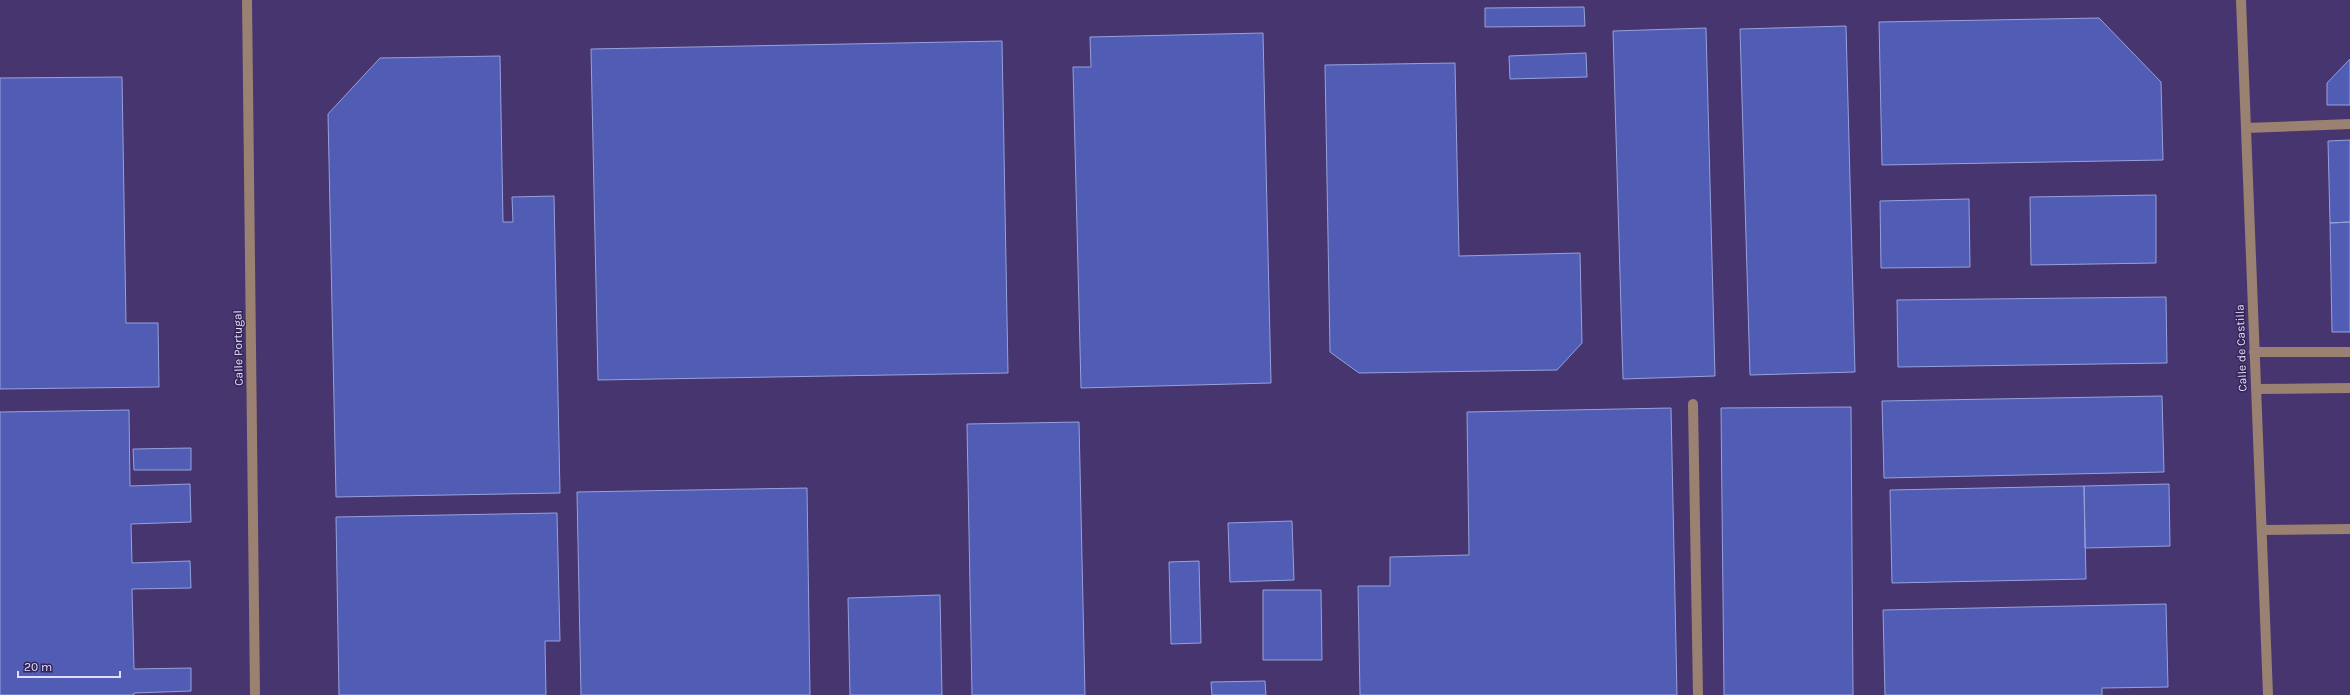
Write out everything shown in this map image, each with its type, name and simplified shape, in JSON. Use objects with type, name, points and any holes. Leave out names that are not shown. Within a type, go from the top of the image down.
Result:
[{"type":"street","name":"Calle Portugal","points":[[247,0],[255,695]]},
{"type":"street","name":"Calle de Castilla","points":[[2241,0],[2268,695]]},
{"type":"street","points":[[2246,128],[2350,124]]},
{"type":"street","points":[[2254,352],[2350,352]]},
{"type":"street","points":[[2256,389],[2350,388]]},
{"type":"street","points":[[1693,404],[1698,695]]},
{"type":"street","points":[[2262,530],[2350,529]]},
{"type":"shaded area","points":[[0,0],[2350,0],[2350,695],[0,695]]},
{"type":"building","points":[[1584,7],[1585,26],[1485,27],[1485,8]]},
{"type":"building","points":[[2099,18],[2161,82],[2163,160],[1882,165],[1879,22]]},
{"type":"building","points":[[1846,26],[1855,372],[1750,375],[1740,29]]},
{"type":"building","points":[[1706,28],[1715,376],[1623,379],[1613,31]]},
{"type":"building","points":[[1263,33],[1271,383],[1081,388],[1073,67],[1091,67],[1090,37]]},
{"type":"building","points":[[1002,41],[1008,373],[598,380],[591,49]]},
{"type":"building","points":[[1586,53],[1587,77],[1510,79],[1509,56]]},
{"type":"building","points":[[500,56],[503,222],[513,222],[512,197],[554,196],[560,493],[336,497],[328,114],[380,58]]},
{"type":"building","points":[[2350,59],[2350,105],[2327,105],[2327,83]]},
{"type":"building","points":[[1455,63],[1459,256],[1580,253],[1582,343],[1557,370],[1359,373],[1330,352],[1325,65]]},
{"type":"building","points":[[122,77],[126,323],[158,323],[159,387],[0,389],[0,78]]},
{"type":"building","points":[[2350,140],[2350,222],[2330,223],[2328,141]]},
{"type":"building","points":[[2156,195],[2156,263],[2031,265],[2030,197]]},
{"type":"building","points":[[1969,199],[1970,267],[1881,268],[1880,201]]},
{"type":"building","points":[[2350,222],[2350,332],[2332,332],[2330,223]]},
{"type":"building","points":[[2166,297],[2167,363],[1898,367],[1897,300]]},
{"type":"building","points":[[2162,396],[2164,472],[1884,478],[1882,401]]},
{"type":"building","points":[[1851,407],[1853,695],[1724,695],[1721,408]]},
{"type":"building","points":[[1671,408],[1677,695],[1360,695],[1358,586],[1390,586],[1390,557],[1469,555],[1467,412]]},
{"type":"building","points":[[129,410],[130,486],[190,484],[191,522],[131,524],[132,563],[190,561],[191,588],[132,589],[134,669],[191,668],[191,691],[134,693],[134,695],[0,695],[0,412]]},
{"type":"building","points":[[1079,422],[1085,695],[972,695],[967,424]]},
{"type":"building","points":[[191,448],[191,470],[134,470],[133,449]]},
{"type":"building","points":[[2169,484],[2170,546],[2085,548],[2084,486]]},
{"type":"building","points":[[2084,486],[2086,579],[1892,583],[1890,490]]},
{"type":"building","points":[[807,488],[810,695],[581,695],[577,492]]},
{"type":"building","points":[[557,513],[560,641],[545,641],[546,695],[339,695],[336,517]]},
{"type":"building","points":[[1292,521],[1294,580],[1230,582],[1228,523]]},
{"type":"building","points":[[1199,561],[1201,643],[1171,644],[1169,562]]},
{"type":"building","points":[[1263,590],[1321,590],[1322,660],[1263,660]]},
{"type":"building","points":[[940,595],[942,695],[850,695],[848,598]]},
{"type":"building","points":[[2166,604],[2168,687],[2102,688],[2102,695],[1885,695],[1883,610]]},
{"type":"building","points":[[1265,681],[1266,695],[1212,695],[1211,682]]}]
